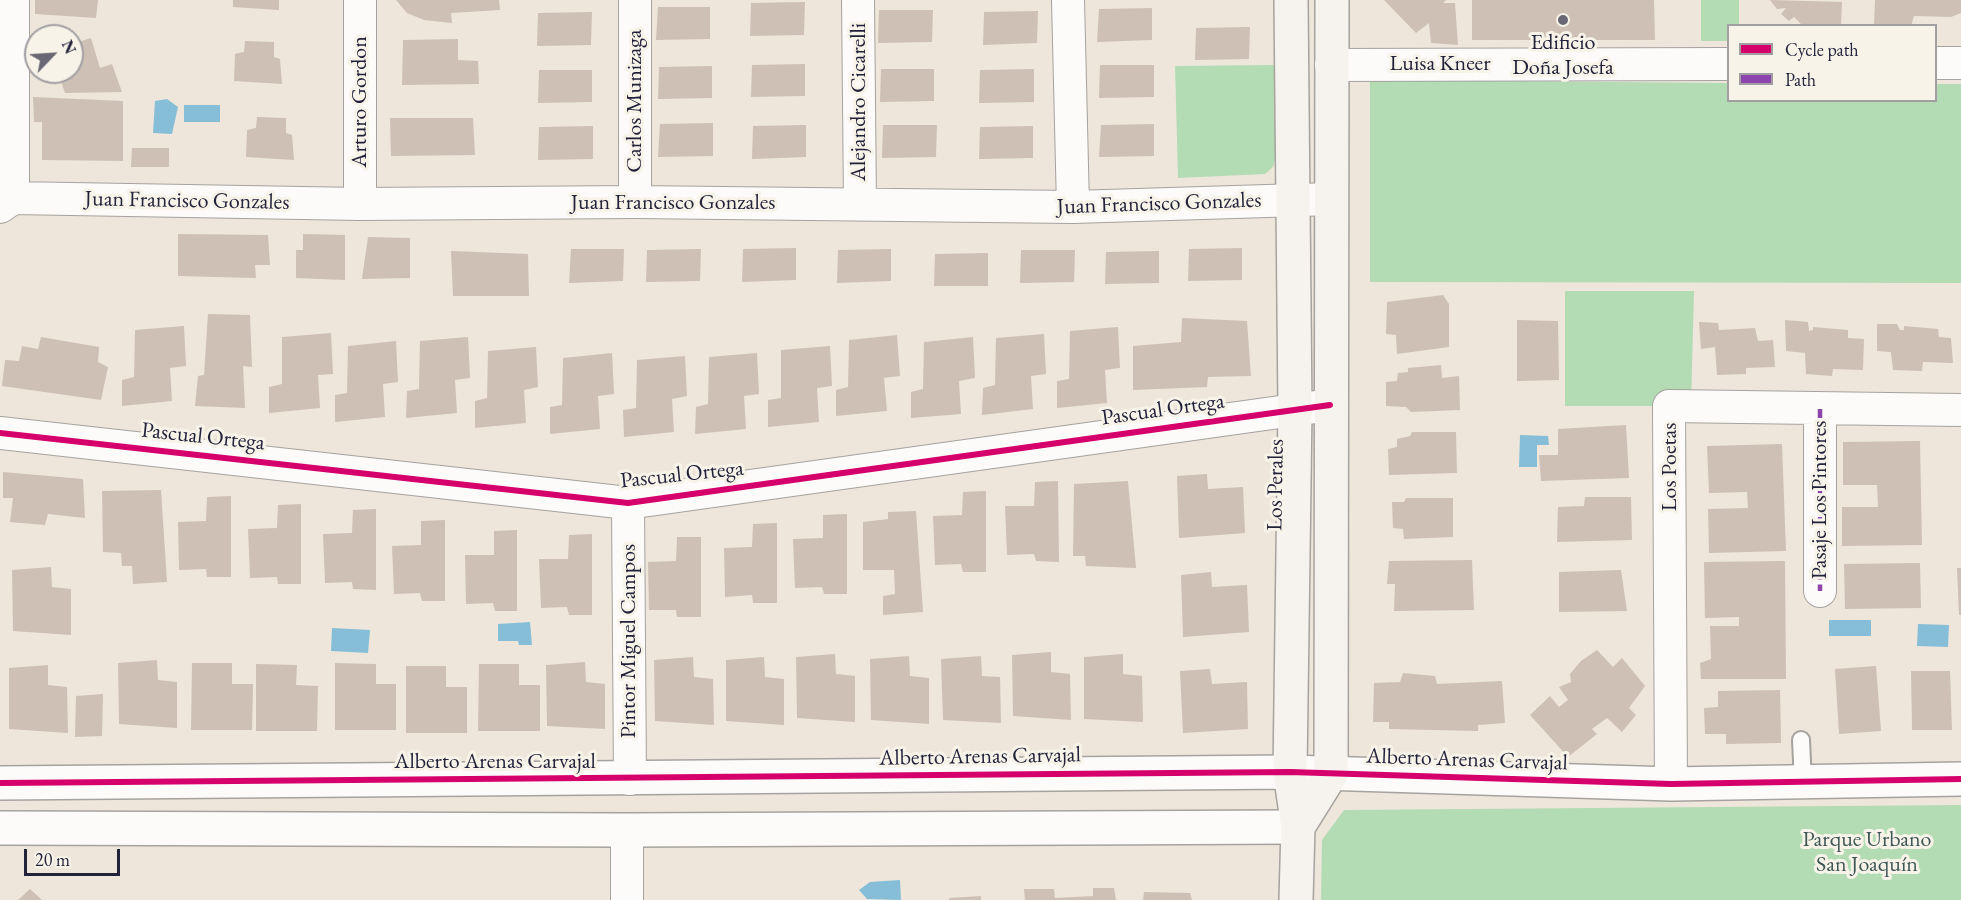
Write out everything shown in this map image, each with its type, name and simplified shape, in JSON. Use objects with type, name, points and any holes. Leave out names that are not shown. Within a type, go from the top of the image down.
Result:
[{"type":"main road","name":"Los Perales","points":[[1291,0],[1295,410],[1290,772],[1298,826],[1296,900]]},
{"type":"main road","points":[[1298,826],[1331,774],[1332,0]]},
{"type":"street","points":[[7,203],[13,0]]},
{"type":"street","name":"Arturo Gordon","points":[[360,0],[360,204]]},
{"type":"street","name":"Carlos Munizaga","points":[[635,0],[635,202]]},
{"type":"street","name":"Alejandro Cicarelli","points":[[858,0],[860,204]]},
{"type":"street","points":[[1068,0],[1073,207]]},
{"type":"street","points":[[1937,63],[1961,63]]},
{"type":"street","name":"Luisa Kneer","points":[[1331,64],[1727,64]]},
{"type":"street","name":"Juan Francisco Gonzales","points":[[7,203],[635,202],[1073,207],[1332,199]]},
{"type":"street","name":"Pascual Ortega","points":[[0,433],[628,503],[1330,405]]},
{"type":"street","name":"Los Poetas","points":[[1671,784],[1670,406],[1961,410]]},
{"type":"street","name":"Pasaje Los Pintores","points":[[1820,409],[1820,591]]},
{"type":"street","name":"Pintor Miguel Campos","points":[[628,503],[630,779]]},
{"type":"street","name":"Alberto Arenas Carvajal","points":[[0,783],[1290,772],[1671,784],[1961,779]]},
{"type":"street","points":[[0,828],[627,830],[1298,826]]},
{"type":"street","points":[[627,830],[627,900]]},
{"type":"lane","points":[[1801,740],[1803,783]]},
{"type":"green space","points":[[1701,0],[1739,0],[1739,24],[1727,24],[1727,41],[1701,41]]},
{"type":"green space","points":[[1275,65],[1276,155],[1273,167],[1265,174],[1178,178],[1175,66]]},
{"type":"green space","points":[[1370,80],[1727,83],[1727,102],[1937,102],[1937,84],[1961,84],[1961,283],[1370,282]]},
{"type":"green space","points":[[1565,291],[1694,291],[1691,406],[1565,406]]},
{"type":"green space","name":"Parque Urbano San Joaquín","points":[[1961,805],[1961,900],[1321,900],[1322,840],[1344,810]]},
{"type":"water","points":[[167,99],[178,107],[172,134],[153,133],[155,101]]},
{"type":"water","points":[[184,105],[220,105],[220,122],[184,122]]},
{"type":"water","points":[[1520,435],[1548,436],[1549,445],[1537,445],[1537,467],[1519,467]]},
{"type":"water","points":[[1829,620],[1871,620],[1871,636],[1829,636]]},
{"type":"water","points":[[530,622],[532,645],[519,645],[518,641],[498,641],[498,624]]},
{"type":"water","points":[[1918,624],[1949,625],[1948,647],[1917,646]]},
{"type":"water","points":[[332,628],[370,630],[368,653],[331,651]]},
{"type":"water","points":[[900,880],[901,900],[867,899],[859,890],[870,882]]},
{"type":"building","points":[[35,0],[98,0],[96,18],[35,14]]},
{"type":"building","points":[[233,0],[279,0],[279,10],[233,7]]},
{"type":"building","points":[[396,0],[499,0],[500,10],[451,13],[452,23],[424,20],[407,13]]},
{"type":"building","points":[[1384,0],[1446,0],[1443,3],[1455,3],[1458,45],[1431,43],[1429,23],[1416,33]]},
{"type":"building","name":"Edificio Doña Josefa","points":[[1472,0],[1654,0],[1655,40],[1472,40]]},
{"type":"building","points":[[1770,0],[1842,2],[1841,24],[1801,24],[1794,17],[1789,21],[1781,14],[1786,8],[1777,9]]},
{"type":"building","points":[[1875,0],[1961,0],[1961,13],[1951,17],[1914,16],[1912,24],[1874,24]]},
{"type":"building","points":[[805,2],[804,35],[750,36],[751,3]]},
{"type":"building","points":[[658,7],[710,7],[710,39],[656,40]]},
{"type":"building","points":[[1152,8],[1152,40],[1097,42],[1099,9]]},
{"type":"building","points":[[879,10],[933,10],[932,42],[878,43]]},
{"type":"building","points":[[1038,11],[1037,43],[983,45],[984,12]]},
{"type":"building","points":[[592,12],[591,45],[537,46],[538,13]]},
{"type":"building","points":[[1250,27],[1249,59],[1195,60],[1196,28]]},
{"type":"building","points":[[91,38],[100,68],[112,64],[122,92],[65,93],[62,84],[84,84],[84,40]]},
{"type":"building","points":[[458,39],[458,60],[478,61],[479,84],[402,85],[403,40]]},
{"type":"building","points":[[245,41],[274,42],[274,57],[280,59],[282,84],[234,81],[235,54],[244,52]]},
{"type":"building","points":[[805,64],[805,96],[751,97],[752,65]]},
{"type":"building","points":[[1100,65],[1154,65],[1154,97],[1099,98]]},
{"type":"building","points":[[712,66],[712,98],[658,99],[659,67]]},
{"type":"building","points":[[881,69],[934,69],[934,101],[880,102]]},
{"type":"building","points":[[1034,69],[1034,102],[979,103],[980,70]]},
{"type":"building","points":[[539,70],[592,70],[592,102],[538,103]]},
{"type":"building","points":[[33,97],[123,101],[123,161],[42,160],[42,122],[34,122]]},
{"type":"building","points":[[257,117],[286,118],[286,133],[292,135],[294,160],[246,157],[247,130],[256,128]]},
{"type":"building","points":[[390,118],[473,118],[475,155],[391,156]]},
{"type":"building","points":[[713,123],[713,156],[658,157],[660,124]]},
{"type":"building","points":[[1154,124],[1154,156],[1099,157],[1101,125]]},
{"type":"building","points":[[806,125],[806,157],[752,159],[753,126]]},
{"type":"building","points":[[883,125],[937,125],[936,157],[882,158]]},
{"type":"building","points":[[593,126],[593,159],[538,160],[539,127]]},
{"type":"building","points":[[1033,126],[1033,158],[979,159],[980,127]]},
{"type":"building","points":[[132,148],[169,148],[169,167],[131,167]]},
{"type":"building","points":[[178,234],[268,235],[270,265],[255,265],[256,278],[178,276]]},
{"type":"building","points":[[303,234],[345,235],[345,280],[296,278],[296,250],[303,250]]},
{"type":"building","points":[[368,237],[410,238],[410,278],[362,279]]},
{"type":"building","points":[[796,248],[796,280],[742,282],[743,249]]},
{"type":"building","points":[[1242,248],[1242,280],[1188,281],[1189,249]]},
{"type":"building","points":[[571,249],[624,249],[623,281],[569,283]]},
{"type":"building","points":[[701,249],[700,281],[646,282],[647,250]]},
{"type":"building","points":[[891,249],[891,281],[837,283],[838,250]]},
{"type":"building","points":[[1021,250],[1075,250],[1074,282],[1020,283]]},
{"type":"building","points":[[451,251],[528,254],[529,296],[453,296]]},
{"type":"building","points":[[1159,251],[1159,283],[1105,284],[1106,252]]},
{"type":"building","points":[[988,253],[988,286],[934,286],[935,254]]},
{"type":"building","points":[[1443,295],[1449,304],[1449,347],[1397,354],[1396,335],[1386,334],[1387,302]]},
{"type":"building","points":[[208,314],[250,315],[252,367],[243,366],[245,408],[195,406],[198,376],[204,375]]},
{"type":"building","points":[[1182,318],[1247,321],[1251,376],[1208,377],[1207,387],[1133,390],[1133,346],[1181,342]]},
{"type":"building","points":[[1517,320],[1558,321],[1559,380],[1517,381]]},
{"type":"building","points":[[1785,320],[1808,322],[1809,331],[1813,330],[1813,327],[1848,330],[1848,338],[1864,339],[1863,370],[1833,369],[1832,376],[1806,374],[1805,353],[1786,351]]},
{"type":"building","points":[[1699,322],[1718,323],[1719,330],[1755,328],[1758,341],[1773,340],[1775,367],[1746,368],[1746,374],[1717,375],[1715,347],[1701,349]]},
{"type":"building","points":[[1877,324],[1897,324],[1900,330],[1904,330],[1904,326],[1938,329],[1939,337],[1951,338],[1953,363],[1923,362],[1922,371],[1893,370],[1891,352],[1877,351]]},
{"type":"building","points":[[184,326],[186,366],[170,368],[172,401],[122,406],[122,380],[134,377],[135,330]]},
{"type":"building","points":[[1118,327],[1120,368],[1105,370],[1107,403],[1057,408],[1057,381],[1069,379],[1070,331]]},
{"type":"building","points":[[331,333],[333,374],[318,375],[320,408],[269,413],[269,387],[282,384],[282,337]]},
{"type":"building","points":[[1044,334],[1046,374],[1031,376],[1033,409],[982,415],[983,388],[995,385],[996,338]]},
{"type":"building","points":[[897,335],[900,376],[884,378],[887,411],[836,416],[836,390],[848,387],[849,340]]},
{"type":"building","points":[[41,337],[99,347],[98,362],[108,367],[101,400],[2,386],[5,360],[19,361],[22,346],[38,349]]},
{"type":"building","points":[[468,337],[470,378],[455,380],[457,413],[406,418],[407,391],[419,389],[420,341]]},
{"type":"building","points":[[973,337],[975,378],[959,381],[961,414],[911,418],[911,392],[923,389],[924,342]]},
{"type":"building","points":[[396,341],[398,382],[383,384],[385,417],[335,422],[335,395],[347,393],[348,346]]},
{"type":"building","points":[[830,346],[832,386],[817,388],[819,422],[768,427],[768,400],[781,398],[781,350]]},
{"type":"building","points":[[536,347],[538,387],[524,390],[526,423],[475,428],[475,401],[487,398],[488,351]]},
{"type":"building","points":[[612,353],[614,394],[598,396],[600,429],[550,434],[550,407],[562,405],[563,358]]},
{"type":"building","points":[[757,353],[759,394],[744,396],[746,429],[695,434],[696,407],[708,404],[709,357]]},
{"type":"building","points":[[685,356],[687,396],[672,399],[674,432],[624,437],[623,410],[636,408],[637,360]]},
{"type":"building","points":[[1441,365],[1442,378],[1459,376],[1460,410],[1411,412],[1406,407],[1386,406],[1386,382],[1397,381],[1398,373],[1408,372],[1408,368]]},
{"type":"building","points":[[1626,425],[1629,478],[1541,481],[1539,455],[1558,455],[1558,429]]},
{"type":"building","points":[[1412,432],[1456,432],[1457,473],[1389,475],[1388,449],[1397,447],[1397,439],[1410,436]]},
{"type":"building","points":[[1920,441],[1922,545],[1842,546],[1842,507],[1878,507],[1877,485],[1843,485],[1843,442]]},
{"type":"building","points":[[1782,444],[1786,551],[1709,553],[1708,509],[1748,508],[1747,492],[1709,493],[1707,446]]},
{"type":"building","points":[[3,472],[83,479],[85,518],[48,514],[45,525],[10,522],[13,498],[3,498]]},
{"type":"building","points":[[1207,474],[1208,489],[1243,487],[1245,533],[1179,538],[1177,476]]},
{"type":"building","points":[[1058,481],[1059,562],[1036,561],[1034,554],[1007,555],[1005,506],[1034,506],[1035,482]]},
{"type":"building","points":[[1128,481],[1136,568],[1086,566],[1085,556],[1073,556],[1074,484]]},
{"type":"building","points":[[161,490],[167,582],[133,584],[132,566],[122,566],[121,553],[103,552],[102,491]]},
{"type":"building","points":[[986,491],[986,572],[963,572],[961,564],[935,565],[933,516],[962,515],[963,492]]},
{"type":"building","points":[[231,496],[231,577],[207,577],[206,569],[179,570],[178,522],[206,521],[207,497]]},
{"type":"building","points":[[1585,497],[1631,497],[1632,540],[1557,542],[1558,507],[1584,506]]},
{"type":"building","points":[[1406,498],[1453,498],[1453,537],[1404,539],[1403,529],[1393,528],[1392,502],[1404,502]]},
{"type":"building","points":[[301,504],[301,584],[278,584],[277,577],[250,578],[248,529],[277,528],[278,505]]},
{"type":"building","points":[[376,509],[376,590],[353,589],[352,582],[325,583],[323,534],[352,533],[353,510]]},
{"type":"building","points":[[916,511],[923,612],[883,615],[883,596],[895,594],[894,570],[863,570],[863,522],[888,519],[888,512]]},
{"type":"building","points":[[847,514],[847,594],[824,594],[822,587],[795,588],[793,539],[823,538],[823,515]]},
{"type":"building","points":[[445,520],[445,601],[422,601],[420,593],[394,594],[392,546],[421,545],[421,521]]},
{"type":"building","points":[[777,523],[777,603],[753,603],[752,595],[725,597],[724,548],[752,547],[753,524]]},
{"type":"building","points":[[517,530],[517,611],[495,611],[493,603],[466,604],[465,555],[494,555],[494,531]]},
{"type":"building","points":[[592,534],[592,615],[569,615],[567,607],[541,608],[539,559],[568,559],[569,535]]},
{"type":"building","points":[[677,537],[701,537],[701,617],[677,617],[676,610],[649,610],[648,562],[676,561]]},
{"type":"building","points":[[1472,560],[1474,610],[1394,611],[1395,584],[1387,584],[1389,561]]},
{"type":"building","points":[[1785,561],[1786,679],[1701,679],[1700,663],[1711,659],[1710,626],[1739,626],[1739,617],[1705,618],[1704,562]]},
{"type":"building","points":[[1920,563],[1921,608],[1845,609],[1844,564]]},
{"type":"building","points":[[51,567],[52,587],[71,589],[71,635],[13,631],[12,570]]},
{"type":"building","points":[[1957,568],[1961,568],[1961,615],[1959,615]]},
{"type":"building","points":[[1621,570],[1627,611],[1559,612],[1559,572]]},
{"type":"building","points":[[1211,572],[1212,587],[1247,585],[1249,632],[1183,637],[1181,575]]},
{"type":"building","points":[[1597,650],[1613,667],[1622,658],[1645,686],[1629,708],[1636,715],[1622,732],[1607,718],[1592,729],[1597,734],[1568,757],[1530,715],[1550,696],[1559,707],[1568,700],[1559,687],[1571,682],[1570,674],[1581,661]]},
{"type":"building","points":[[1051,652],[1051,672],[1070,674],[1071,720],[1013,716],[1012,655]]},
{"type":"building","points":[[835,654],[836,674],[855,676],[855,722],[797,718],[796,657]]},
{"type":"building","points":[[1123,654],[1123,674],[1142,676],[1143,722],[1084,719],[1084,657]]},
{"type":"building","points":[[909,656],[910,676],[929,678],[929,724],[871,720],[870,659]]},
{"type":"building","points":[[981,656],[982,676],[1000,677],[1001,723],[943,720],[941,659]]},
{"type":"building","points":[[693,657],[694,677],[713,679],[714,725],[655,721],[654,660]]},
{"type":"building","points":[[764,657],[765,677],[784,679],[784,725],[726,721],[726,660]]},
{"type":"building","points":[[157,660],[158,680],[177,682],[177,728],[119,724],[118,663]]},
{"type":"building","points":[[585,662],[586,682],[605,684],[605,729],[547,726],[546,665]]},
{"type":"building","points":[[192,663],[232,663],[232,684],[253,684],[252,730],[191,730]]},
{"type":"building","points":[[335,663],[376,664],[376,684],[396,684],[396,730],[335,730]]},
{"type":"building","points":[[256,664],[297,665],[296,685],[318,686],[317,731],[256,731]]},
{"type":"building","points":[[479,664],[519,664],[519,685],[540,685],[540,731],[478,731]]},
{"type":"building","points":[[48,665],[48,685],[67,687],[68,733],[9,729],[9,668]]},
{"type":"building","points":[[406,666],[446,666],[446,687],[467,687],[467,733],[406,733]]},
{"type":"building","points":[[1876,666],[1881,731],[1839,734],[1835,669]]},
{"type":"building","points":[[1210,669],[1212,684],[1247,682],[1248,729],[1183,733],[1180,671]]},
{"type":"building","points":[[1911,671],[1950,671],[1952,730],[1912,730]]},
{"type":"building","points":[[1403,673],[1435,676],[1437,684],[1502,681],[1505,723],[1478,725],[1478,731],[1389,729],[1389,722],[1373,722],[1374,683],[1400,682]]},
{"type":"building","points":[[1780,690],[1781,743],[1726,744],[1726,734],[1705,734],[1704,708],[1718,707],[1718,691]]},
{"type":"building","points":[[103,694],[102,736],[75,737],[76,696]]},
{"type":"building","points":[[1093,888],[1114,888],[1116,900],[1025,900],[1024,889],[1054,889],[1055,898],[1093,896]]},
{"type":"building","points":[[30,889],[42,900],[18,900]]},
{"type":"building","points":[[1144,892],[1190,893],[1192,900],[1143,900]]},
{"type":"building","points":[[981,896],[981,900],[949,900],[949,898]]},
{"type":"marked path","points":[[1820,409],[1820,591]]},
{"type":"cycle path","points":[[0,433],[628,503],[1330,405]]},
{"type":"cycle path","points":[[0,783],[1290,772],[1671,784],[1961,779]]},
{"type":"place","name":"Edificio Doña Josefa","points":[[1563,20]]}]
